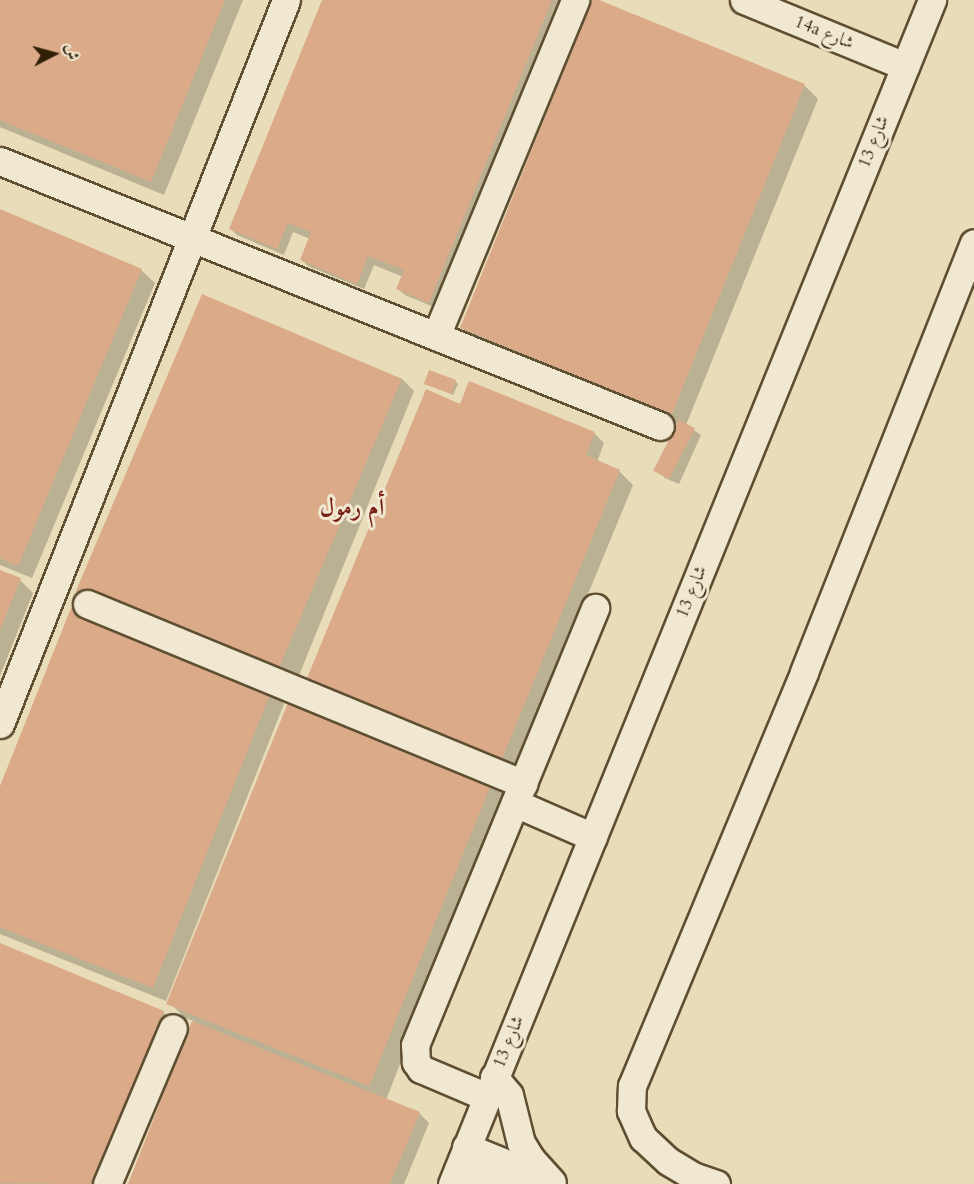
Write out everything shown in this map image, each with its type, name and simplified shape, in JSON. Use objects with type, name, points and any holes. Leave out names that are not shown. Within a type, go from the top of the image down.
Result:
[{"type":"street","points":[[0,724],[286,0]]},
{"type":"street","points":[[436,336],[575,0]]},
{"type":"street","name":"14a شارع","points":[[744,0],[905,66]]},
{"type":"street","name":"شارع 13","points":[[459,1167],[932,0]]},
{"type":"street","points":[[0,161],[660,426]]},
{"type":"street","points":[[716,1184],[693,1176],[668,1161],[643,1138],[631,1111],[632,1086],[804,672],[974,243]]},
{"type":"street","points":[[87,604],[519,794],[593,837]]},
{"type":"street","points":[[554,1183],[531,1159],[521,1143],[515,1127],[509,1095],[491,1087],[421,1069],[414,1054],[415,1045],[595,608]]},
{"type":"street","points":[[107,1184],[173,1028]]},
{"type":"street","points":[[459,1167],[554,1183]]},
{"type":"street","points":[[459,1167],[508,1184]]},
{"type":"building","points":[[0,0],[225,0],[151,182],[0,120]]},
{"type":"building","points":[[322,0],[552,0],[429,303],[396,289],[404,270],[368,256],[357,284],[300,260],[311,232],[288,223],[277,249],[229,229]]},
{"type":"building","points":[[592,0],[599,0],[805,84],[672,414],[460,328]]},
{"type":"building","points":[[0,209],[142,269],[18,566],[0,558]]},
{"type":"building","points":[[202,294],[402,379],[276,676],[76,591]]},
{"type":"building","points":[[429,370],[456,380],[451,394],[424,384]]},
{"type":"building","points":[[469,381],[595,432],[586,455],[620,470],[500,764],[305,683],[426,389],[460,404]]},
{"type":"building","points":[[679,420],[695,428],[669,479],[653,471]]},
{"type":"building","points":[[0,570],[21,578],[0,630]]},
{"type":"building","points":[[71,608],[272,689],[153,988],[0,927],[0,786]]},
{"type":"building","points":[[289,700],[492,782],[369,1086],[166,1004]]},
{"type":"building","points":[[0,943],[164,1011],[93,1184],[0,1183]]},
{"type":"building","points":[[192,1021],[420,1112],[390,1184],[128,1184]]},
{"type":"district","name":"أم رمول","points":[[352,508]]}]
